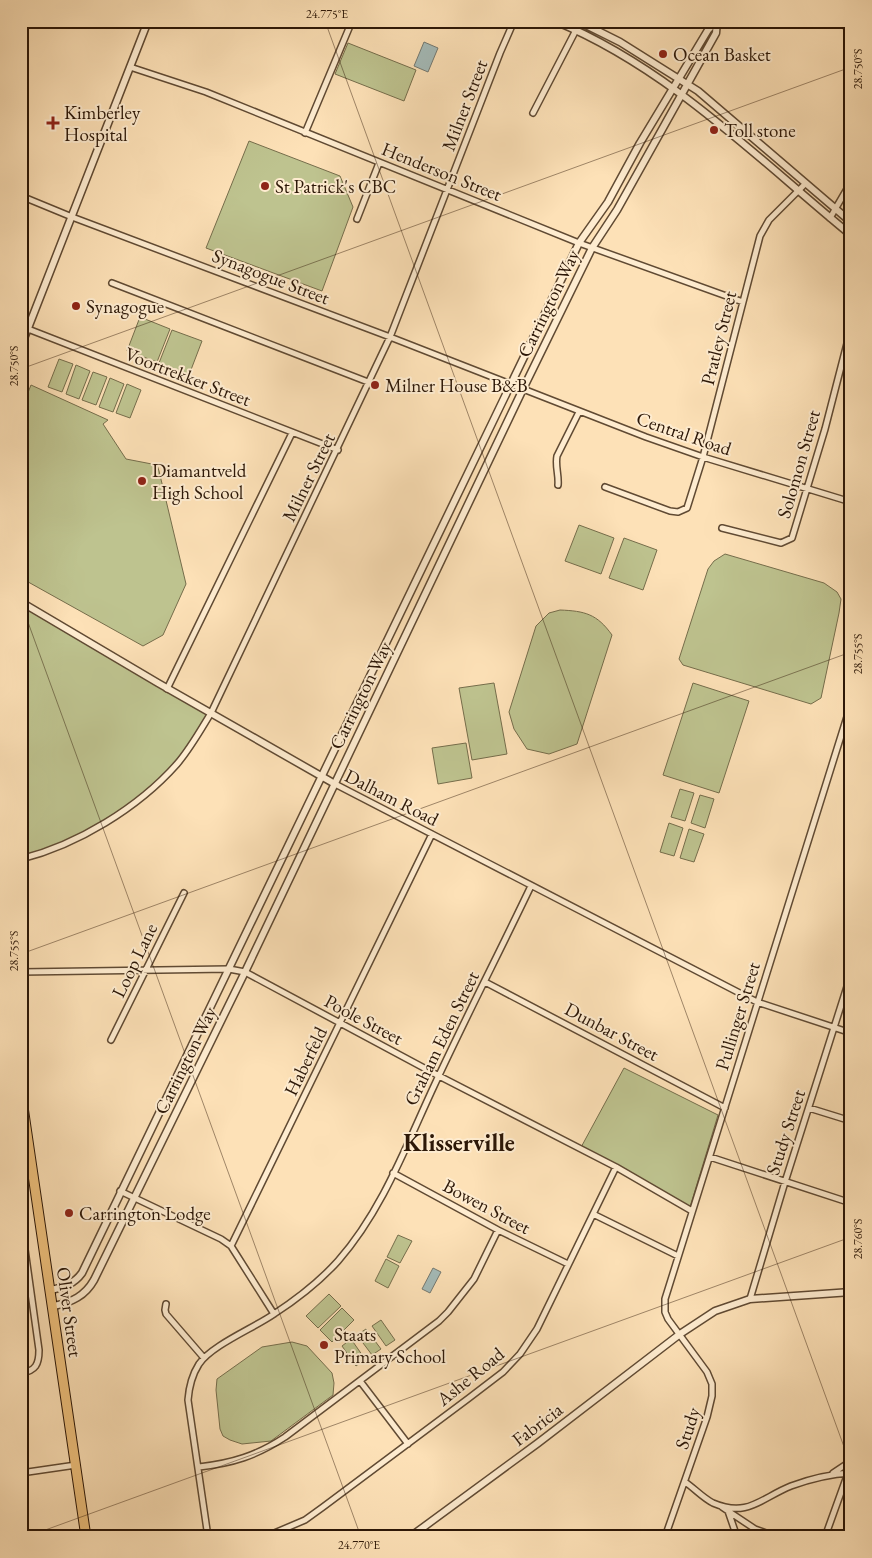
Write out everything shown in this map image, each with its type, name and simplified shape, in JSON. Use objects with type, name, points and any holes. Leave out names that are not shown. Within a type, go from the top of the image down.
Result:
[{"type":"highway","name":"Oliver Street","points":[[21,1093],[54,1306],[86,1537]]},
{"type":"street","points":[[21,346],[148,21]]},
{"type":"street","points":[[305,132],[352,21]]},
{"type":"street","name":"Milner Street","points":[[21,859],[73,840],[127,808],[176,765],[188,750],[211,713],[338,450],[390,337],[514,21]]},
{"type":"street","points":[[554,21],[612,48],[682,94],[851,235]]},
{"type":"street","points":[[533,113],[576,30],[578,21],[615,39],[698,92],[851,222]]},
{"type":"street","name":"Carrington Way","points":[[51,1290],[69,1285],[77,1280],[82,1273],[579,243],[608,202],[673,88],[708,30],[717,21]]},
{"type":"street","name":"Carrington Way","points":[[54,1306],[78,1298],[90,1286],[246,972],[592,248],[617,210],[716,33],[717,21]]},
{"type":"street","name":"Henderson Street","points":[[130,67],[206,92],[579,243],[743,302]]},
{"type":"street","points":[[357,219],[379,163]]},
{"type":"street","points":[[830,218],[851,182]]},
{"type":"street","name":"Pratley Street","points":[[605,487],[670,512],[682,511],[687,508],[703,457],[760,236],[769,220],[805,184]]},
{"type":"street","name":"Synagogue Street","points":[[21,196],[510,384]]},
{"type":"street","points":[[112,283],[368,382]]},
{"type":"street","name":"Solomon Street","points":[[722,528],[780,543],[792,538],[808,488],[851,328]]},
{"type":"street","name":"Voortrekker Street","points":[[28,329],[338,450]]},
{"type":"street","name":"Central Road","points":[[510,384],[579,412],[703,457],[851,502]]},
{"type":"street","points":[[558,485],[557,456],[579,412]]},
{"type":"street","points":[[168,688],[292,432]]},
{"type":"street","name":"Dalham Road","points":[[21,602],[322,777],[531,886],[757,1002],[851,1033]]},
{"type":"street","name":"Pullinger Street","points":[[680,1334],[668,1318],[664,1304],[851,704]]},
{"type":"street","name":"Haberfeld","points":[[231,1246],[432,834]]},
{"type":"street","name":"Graham Eden Street","points":[[208,1537],[188,1400],[193,1377],[204,1358],[274,1314],[306,1290],[337,1262],[361,1232],[393,1173],[531,886]]},
{"type":"street","name":"Loop Lane","points":[[111,1040],[184,892]]},
{"type":"street","name":"Poole Street","points":[[21,972],[146,969],[229,969],[246,972],[340,1024],[616,1167],[692,1212]]},
{"type":"street","name":"Study Street","points":[[750,1299],[851,974]]},
{"type":"street","name":"Dunbar Street","points":[[485,982],[725,1108]]},
{"type":"street","points":[[809,1108],[851,1122]]},
{"type":"street","points":[[710,1157],[851,1203]]},
{"type":"street","name":"Ashe Road","points":[[265,1537],[305,1520],[503,1372],[520,1354],[537,1328],[616,1167]]},
{"type":"street","name":"Bowen Street","points":[[393,1173],[498,1230],[568,1264]]},
{"type":"street","points":[[120,1191],[221,1239],[231,1246],[274,1314]]},
{"type":"street","points":[[593,1214],[678,1256]]},
{"type":"street","points":[[21,1221],[39,1350],[39,1364],[31,1371],[21,1374]]},
{"type":"street","points":[[199,1467],[224,1464],[266,1450],[439,1321],[474,1279],[498,1230]]},
{"type":"street","name":"Fabricia","points":[[410,1537],[538,1443],[680,1334],[715,1311],[750,1299],[851,1292]]},
{"type":"street","points":[[166,1304],[166,1314],[204,1358]]},
{"type":"street","name":"Study","points":[[665,1537],[707,1417],[712,1396],[712,1384],[708,1372],[680,1334]]},
{"type":"street","points":[[360,1381],[408,1444]]},
{"type":"street","points":[[826,1476],[851,1461]]},
{"type":"street","points":[[21,1473],[76,1465]]},
{"type":"street","points":[[685,1482],[708,1500],[720,1505],[739,1508],[753,1506],[793,1486],[826,1476],[849,1473],[825,1537]]},
{"type":"street","points":[[720,1505],[755,1529],[777,1537]]},
{"type":"street","points":[[728,1511],[737,1537]]},
{"type":"green space","points":[[348,43],[416,70],[404,101],[335,74]]},
{"type":"green space","points":[[249,141],[340,176],[353,207],[322,291],[206,248]]},
{"type":"green space","points":[[140,317],[170,329],[157,362],[127,351]]},
{"type":"green space","points":[[172,330],[202,341],[189,375],[159,363]]},
{"type":"green space","points":[[59,359],[73,364],[62,392],[48,387]]},
{"type":"green space","points":[[76,365],[90,371],[79,399],[66,394]]},
{"type":"green space","points":[[93,372],[107,377],[96,405],[82,400]]},
{"type":"green space","points":[[110,378],[124,384],[113,412],[99,407]]},
{"type":"green space","points":[[127,384],[141,390],[130,418],[116,413]]},
{"type":"green space","points":[[31,385],[108,420],[103,424],[126,459],[157,465],[186,584],[163,635],[143,646],[21,578],[21,410]]},
{"type":"green space","points":[[579,525],[614,538],[601,574],[565,561]]},
{"type":"green space","points":[[624,538],[657,550],[643,590],[609,578]]},
{"type":"green space","points":[[725,554],[824,583],[837,592],[841,599],[839,613],[821,698],[811,704],[683,665],[679,659],[708,569],[714,561]]},
{"type":"green space","points":[[21,606],[210,714],[177,765],[132,805],[75,839],[21,857]]},
{"type":"green space","points":[[560,610],[577,611],[590,615],[601,622],[612,635],[577,744],[549,754],[527,749],[514,729],[509,712],[536,626],[549,613]]},
{"type":"green space","points":[[494,683],[507,754],[472,760],[459,688]]},
{"type":"green space","points":[[693,683],[749,701],[719,793],[663,775]]},
{"type":"green space","points":[[466,743],[472,778],[438,784],[432,748]]},
{"type":"green space","points":[[680,789],[694,793],[685,821],[671,817]]},
{"type":"green space","points":[[700,795],[714,799],[705,828],[691,823]]},
{"type":"green space","points":[[669,823],[683,828],[674,856],[660,852]]},
{"type":"green space","points":[[689,829],[704,834],[694,862],[680,858]]},
{"type":"green space","points":[[624,1068],[718,1115],[690,1207],[579,1151]]},
{"type":"green space","points":[[398,1235],[412,1241],[400,1263],[387,1257]]},
{"type":"green space","points":[[386,1259],[399,1266],[388,1288],[375,1281]]},
{"type":"green space","points":[[329,1294],[341,1306],[318,1328],[306,1316]]},
{"type":"green space","points":[[342,1308],[354,1320],[332,1342],[320,1330]]},
{"type":"green space","points":[[381,1320],[395,1340],[386,1346],[372,1326]]},
{"type":"green space","points":[[366,1329],[381,1349],[372,1355],[357,1335]]},
{"type":"green space","points":[[351,1339],[365,1359],[356,1366],[342,1346]]},
{"type":"green space","points":[[292,1342],[307,1346],[332,1373],[334,1383],[333,1395],[271,1441],[242,1444],[223,1436],[220,1429],[216,1390],[217,1379],[262,1347]]},
{"type":"water","points":[[424,42],[438,48],[428,72],[414,66]]},
{"type":"water","points":[[433,1268],[441,1272],[430,1293],[422,1289]]},
{"type":"place","name":"Ocean Basket","points":[[663,54]]},
{"type":"place","name":"Kimberley Hospital","points":[[53,123]]},
{"type":"place","name":"Toll stone","points":[[714,130]]},
{"type":"place","name":"St Patrick's CBC","points":[[265,186]]},
{"type":"place","name":"Synagogue","points":[[76,306]]},
{"type":"place","name":"Milner House B&B","points":[[375,385]]},
{"type":"place","name":"Diamantveld High School","points":[[142,481]]},
{"type":"place","name":"Carrington Lodge","points":[[69,1213]]},
{"type":"place","name":"Staats Primary School","points":[[324,1345]]},
{"type":"district","name":"Klisserville","points":[[459,1143]]}]
